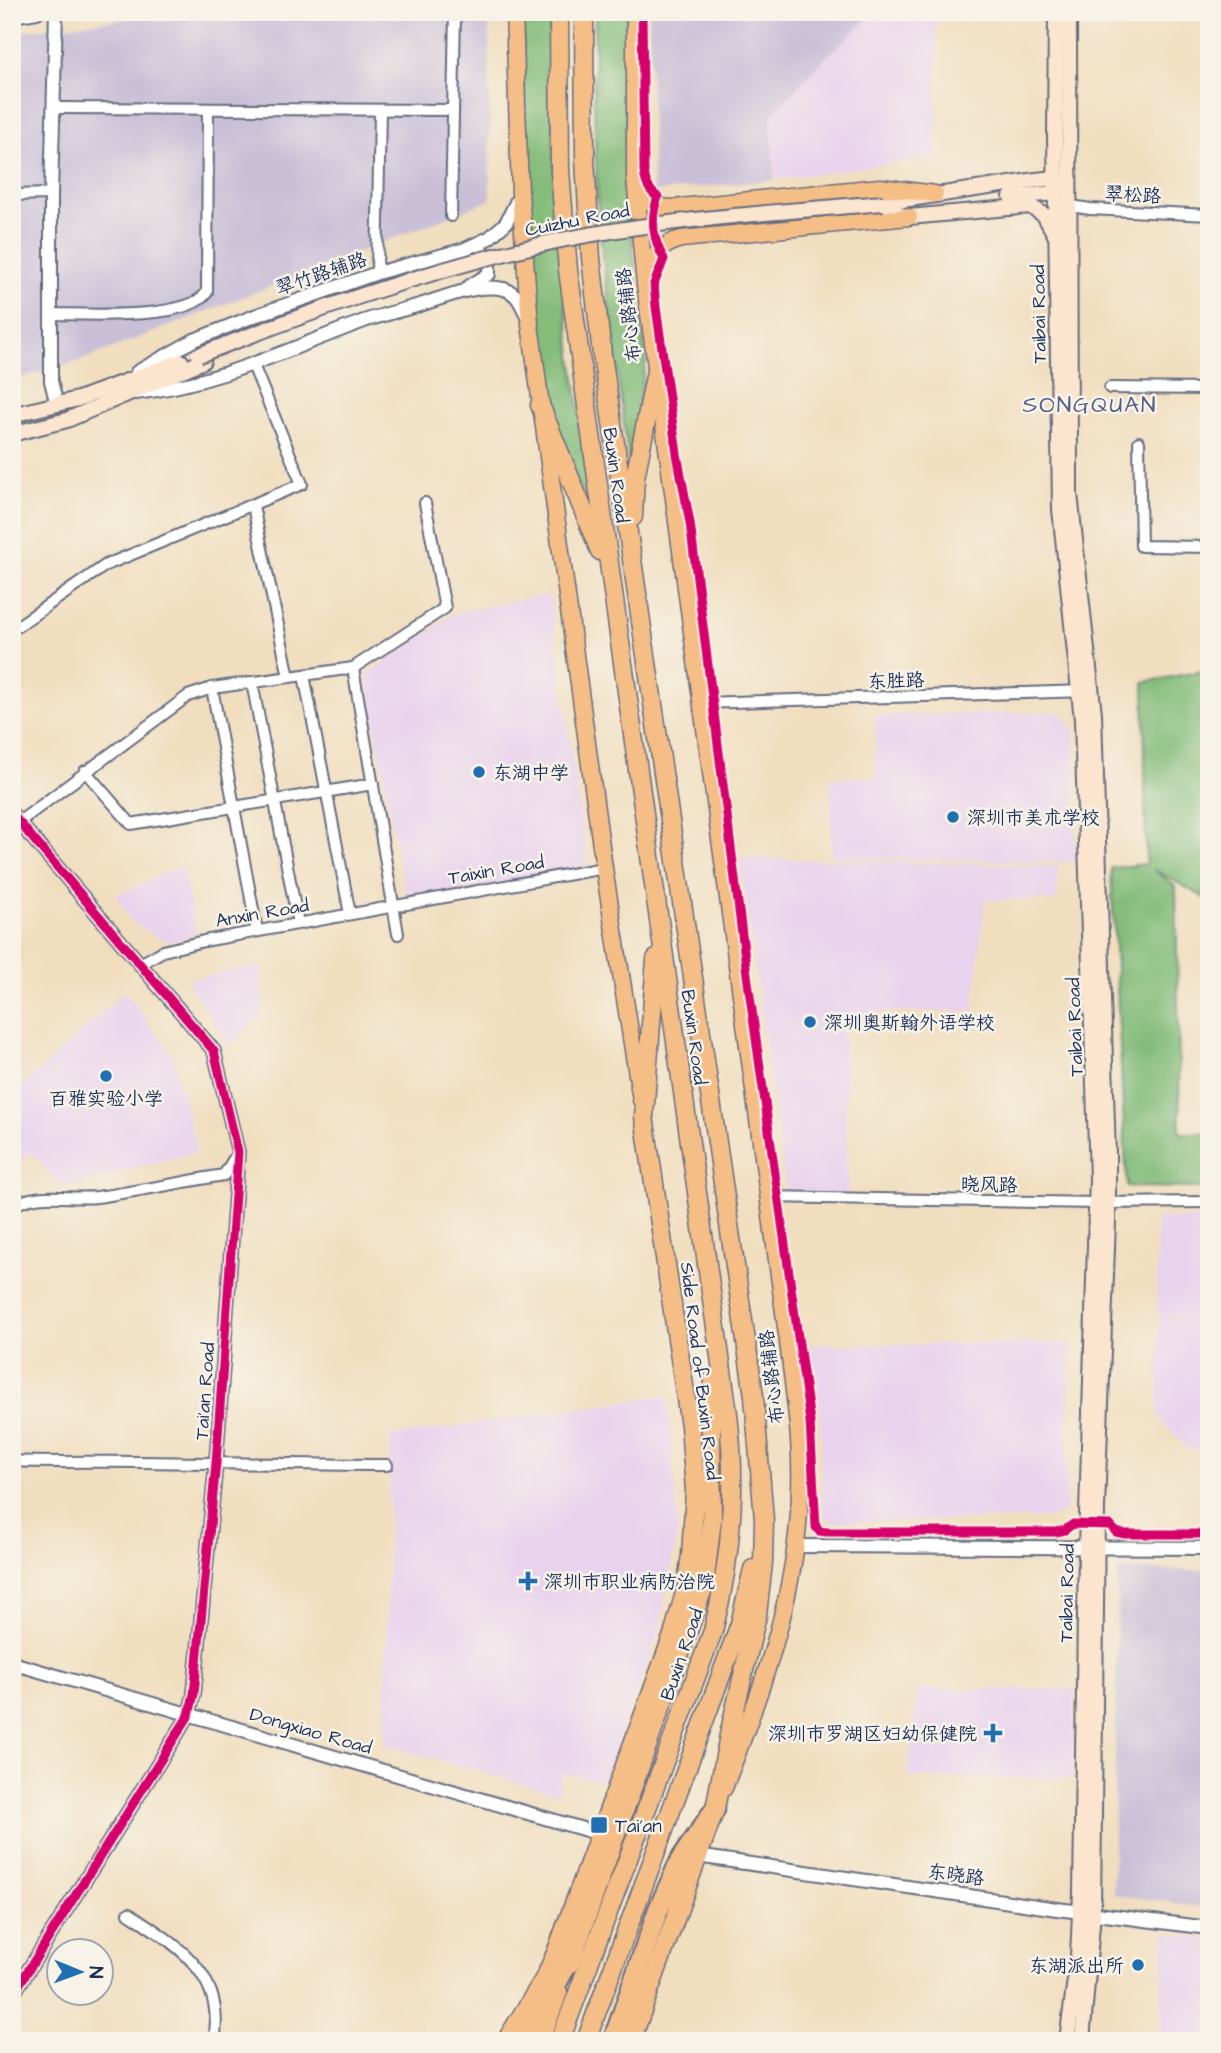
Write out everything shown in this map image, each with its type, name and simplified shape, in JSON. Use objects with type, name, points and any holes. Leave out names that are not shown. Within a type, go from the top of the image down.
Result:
[{"type":"highway","name":"Buxin Road","points":[[559,12],[560,171],[565,241],[716,1332],[730,1438],[733,1493],[731,1541],[720,1604],[704,1658],[560,2041]]},
{"type":"highway","name":"Buxin Road","points":[[584,12],[585,160],[602,354],[754,1396],[760,1476],[764,1545],[760,1596],[715,1810]]},
{"type":"highway","points":[[631,559],[635,478],[656,371]]},
{"type":"highway","points":[[540,405],[610,576]]},
{"type":"highway","name":"Side Road of Buxin Road","points":[[506,2041],[546,1976],[556,1953],[673,1634],[686,1589],[693,1541],[695,1491],[690,1426],[644,1116],[659,924]]},
{"type":"highway","points":[[540,2041],[704,1587],[712,1518],[710,1431],[716,1332]]},
{"type":"highway","name":"Buxin Road","points":[[586,2041],[740,1625],[756,1546],[760,1476]]},
{"type":"highway","points":[[631,2041],[715,1810]]},
{"type":"highway","points":[[612,2041],[659,1910],[681,1858],[715,1810]]},
{"type":"highway","points":[[522,2041],[575,1949]]},
{"type":"main road","points":[[514,12],[520,193],[530,324],[604,867],[644,1116]]},
{"type":"main road","name":"布心路辅路","points":[[635,12],[635,178],[645,285],[800,1448],[800,1493],[795,1546],[784,1609],[746,1732],[715,1810]]},
{"type":"main road","name":"Taibai Road","points":[[1056,12],[1070,502],[1086,691],[1096,1119],[1103,1203],[1091,1547],[1087,1912],[1082,2041]]},
{"type":"main road","name":"Taibai Road","points":[[1069,12],[1057,243],[1060,509],[1086,691]]},
{"type":"main road","points":[[635,178],[646,200],[671,208],[880,187],[935,194]]},
{"type":"main road","name":"Cuizhu Road","points":[[883,206],[935,194],[1061,193]]},
{"type":"main road","name":"Cuizhu Road","points":[[12,415],[124,388],[370,298],[449,275],[543,253],[650,234],[883,206],[1061,193]]},
{"type":"main road","name":"Cuizhu Road","points":[[883,206],[909,217],[1030,206],[1051,223],[1057,243]]},
{"type":"main road","points":[[671,208],[662,214],[661,229],[668,237],[681,239],[909,217]]},
{"type":"main road","points":[[645,285],[646,272],[656,256],[670,243],[681,239]]},
{"type":"main road","name":"Cuizhu Road","points":[[12,433],[67,420],[124,388]]},
{"type":"main road","name":"Taibai Road","points":[[1067,2041],[1087,1912]]},
{"type":"street","points":[[12,16],[37,12]]},
{"type":"street","points":[[56,12],[51,194],[51,381],[57,405]]},
{"type":"street","points":[[451,216],[455,12]]},
{"type":"street","points":[[54,108],[453,110]]},
{"type":"street","points":[[51,314],[157,312],[180,309],[203,299],[207,292],[208,109]]},
{"type":"street","points":[[377,273],[380,110]]},
{"type":"street","name":"翠竹路辅路","points":[[124,388],[194,340],[377,273],[465,249],[493,236],[503,226],[520,193]]},
{"type":"street","name":"翠松路","points":[[1061,193],[1090,209],[1209,215]]},
{"type":"street","points":[[12,195],[51,194]]},
{"type":"street","points":[[458,293],[483,279],[491,269],[484,252],[476,248],[465,249]]},
{"type":"street","points":[[124,388],[169,390],[253,365],[366,320],[458,293],[482,289],[505,289],[517,296],[530,324]]},
{"type":"street","points":[[12,630],[106,565],[302,484],[253,365]]},
{"type":"street","points":[[1110,388],[1209,389]]},
{"type":"street","points":[[1139,442],[1141,546],[1209,547]]},
{"type":"street","points":[[15,818],[85,771],[177,702],[212,688],[354,668],[445,608],[425,503]]},
{"type":"street","points":[[253,506],[289,677]]},
{"type":"street","points":[[354,668],[398,934]]},
{"type":"street","points":[[304,675],[350,914]]},
{"type":"street","points":[[252,682],[298,923]]},
{"type":"street","points":[[212,688],[257,931]]},
{"type":"street","name":"东胜路","points":[[701,703],[1086,691]]},
{"type":"street","points":[[85,771],[131,824],[373,784]]},
{"type":"street","name":"Tai'an Road","points":[[12,1996],[189,1715],[194,1694],[216,1463],[238,1152],[214,1051],[15,818]]},
{"type":"street","name":"Taixin Road","points":[[394,906],[604,867]]},
{"type":"street","name":"Anxin Road","points":[[140,964],[156,953],[173,948],[394,906]]},
{"type":"street","points":[[12,1207],[22,1201],[36,1198],[95,1197],[224,1175],[238,1152]]},
{"type":"street","name":"晓风路","points":[[768,1197],[1103,1203],[1209,1202]]},
{"type":"street","points":[[12,1461],[64,1464],[387,1465]]},
{"type":"street","points":[[795,1546],[1209,1548]]},
{"type":"street","name":"Dongxiao Road","points":[[12,1663],[600,1834]]},
{"type":"street","name":"东晓路","points":[[697,1856],[1209,1928]]},
{"type":"street","points":[[129,1913],[166,1937],[195,1962],[212,1991],[217,2022],[214,2041]]},
{"type":"shaded area","points":[[185,12],[489,12],[490,200],[80,361],[12,380],[12,32]]},
{"type":"shaded area","points":[[649,12],[878,12],[823,60],[771,115],[774,180],[653,192]]},
{"type":"shaded area","points":[[878,12],[937,12],[937,157],[774,180],[771,115],[823,60]]},
{"type":"shaded area","name":"东湖中学","points":[[549,594],[588,867],[406,902],[366,676],[454,613]]},
{"type":"shaded area","name":"深圳市美术学校","points":[[1060,712],[1074,729],[1076,862],[831,857],[831,778],[876,777],[875,716]]},
{"type":"shaded area","name":"深圳奥斯翰外语学校","points":[[740,858],[1058,866],[1057,900],[985,900],[973,1011],[872,1012],[844,1032],[848,1194],[786,1192]]},
{"type":"shaded area","points":[[182,865],[196,933],[171,942],[132,922],[116,896]]},
{"type":"shaded area","points":[[262,965],[263,1013],[230,1046],[186,980]]},
{"type":"shaded area","name":"百雅实验小学","points":[[125,991],[172,1054],[197,1152],[62,1187],[31,1152],[12,1173],[12,1097]]},
{"type":"shaded area","points":[[1157,1218],[1209,1219],[1209,1316],[1157,1316]]},
{"type":"shaded area","points":[[1209,1317],[1209,1450],[1188,1449],[1158,1417],[1159,1318]]},
{"type":"shaded area","points":[[1070,1343],[1066,1512],[1049,1518],[831,1522],[822,1511],[821,1420],[810,1345]]},
{"type":"shaded area","name":"深圳市职业病防治院","points":[[667,1395],[678,1530],[659,1631],[604,1782],[563,1773],[558,1794],[385,1745],[390,1437]]},
{"type":"shaded area","points":[[1118,1570],[1209,1570],[1209,1908],[1113,1894]]},
{"type":"shaded area","name":"深圳市罗湖区妇幼保健院","points":[[918,1689],[1074,1689],[1073,1778],[907,1777]]},
{"type":"shaded area","points":[[1165,1933],[1209,1939],[1209,2041],[1160,2041]]},
{"type":"green space","points":[[522,12],[550,12],[555,191],[560,259],[592,515],[543,400],[526,214]]},
{"type":"green space","points":[[595,12],[626,12],[627,194],[646,360],[629,466],[598,219],[594,105]]},
{"type":"green space","points":[[1209,670],[1209,900],[1153,869],[1176,887],[1180,1133],[1209,1133],[1209,1188],[1127,1187],[1111,868],[1146,864],[1144,682]]},
{"type":"cycle path","points":[[642,12],[644,171],[648,186],[658,197],[654,229],[664,259],[654,284],[656,307],[677,454],[690,523],[748,982],[810,1422],[816,1527],[819,1531],[827,1532],[1056,1532],[1073,1524],[1110,1525],[1116,1532],[1125,1534],[1209,1534]]},
{"type":"cycle path","points":[[12,814],[214,1051],[238,1152],[216,1463],[194,1694],[189,1715],[12,1996]]},
{"type":"place","name":"东湖中学","points":[[479,772]]},
{"type":"place","name":"深圳市美术学校","points":[[953,817]]},
{"type":"place","name":"深圳奥斯翰外语学校","points":[[810,1022]]},
{"type":"place","name":"百雅实验小学","points":[[106,1076]]},
{"type":"place","name":"深圳市职业病防治院","points":[[528,1581]]},
{"type":"place","name":"深圳市罗湖区妇幼保健院","points":[[993,1733]]},
{"type":"place","name":"Tai'an","points":[[599,1825]]},
{"type":"place","name":"东湖派出所","points":[[1138,1965]]},
{"type":"district","name":"SONGQUAN","points":[[1090,404]]}]
